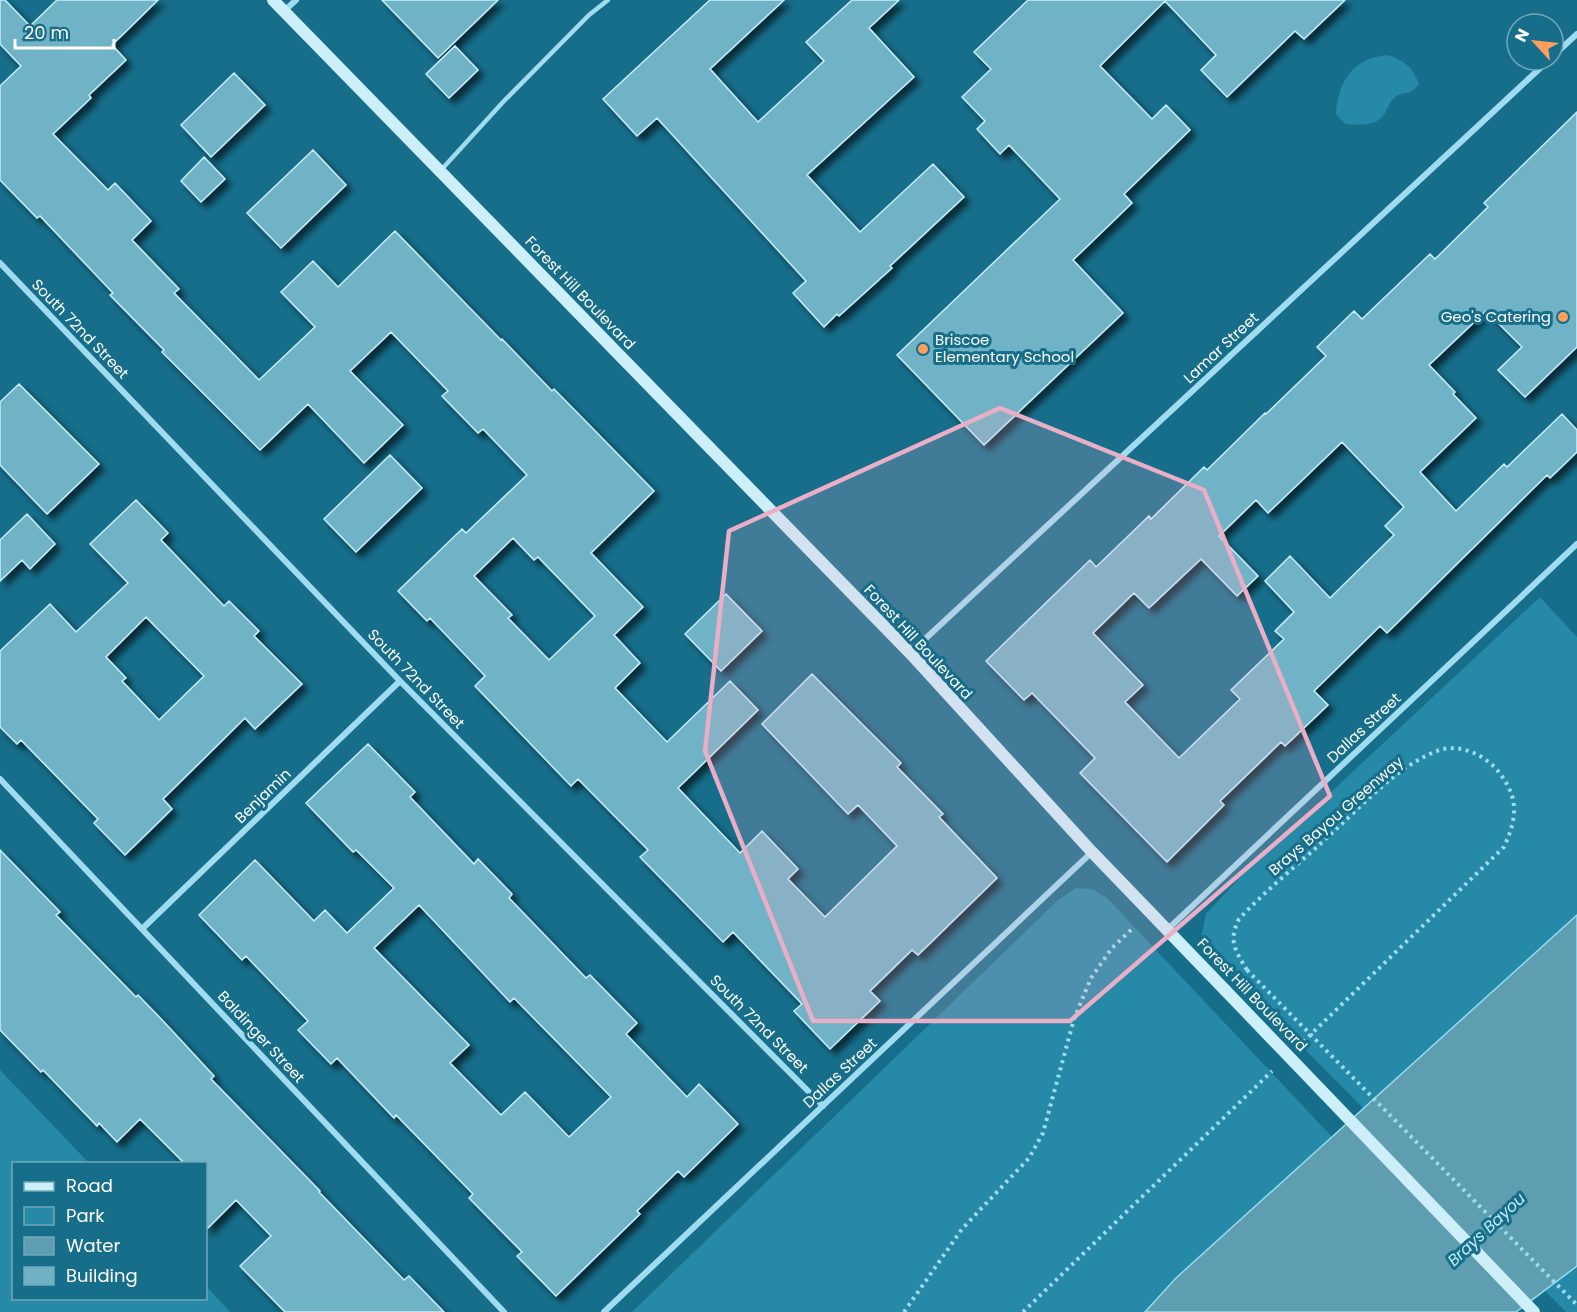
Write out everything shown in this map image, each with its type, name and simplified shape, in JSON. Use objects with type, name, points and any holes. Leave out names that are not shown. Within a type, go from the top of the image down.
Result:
[{"type":"street","name":"Forest Hill Boulevard","points":[[273,0],[910,653],[1092,852],[1534,1312]]},
{"type":"street","points":[[284,11],[296,0]]},
{"type":"street","points":[[1565,45],[1577,34]]},
{"type":"street","name":"Lamar Street","points":[[910,653],[1536,72]]},
{"type":"street","name":"South 72nd Street","points":[[0,262],[400,681],[823,1106]]},
{"type":"street","name":"Dallas Street","points":[[1168,929],[1577,544]]},
{"type":"street","name":"Benjamin","points":[[142,929],[400,681]]},
{"type":"street","name":"Baldinger Street","points":[[0,779],[504,1312]]},
{"type":"street","name":"Dallas Street","points":[[604,1312],[1092,852]]},
{"type":"lane","points":[[440,171],[511,94],[589,15],[608,0]]},
{"type":"path","name":"Brays Bayou Greenway","points":[[1296,1048],[1504,848],[1513,826],[1514,803],[1509,786],[1498,771],[1480,755],[1464,749],[1439,750],[1404,768],[1239,919],[1233,932],[1235,950],[1247,970],[1577,1305]]},
{"type":"path","points":[[904,1312],[962,1229],[1029,1158],[1043,1133],[1074,1019],[1091,978],[1112,948],[1151,911]]},
{"type":"path","points":[[1023,1312],[1279,1065]]},
{"type":"highlighted area","points":[[1000,408],[1204,490],[1330,796],[1070,1021],[813,1021],[705,751],[729,531]]},
{"type":"green space","points":[[1388,55],[1408,65],[1419,84],[1410,92],[1395,97],[1382,118],[1377,121],[1367,124],[1345,124],[1336,114],[1337,102],[1344,82],[1357,66],[1365,61]]},
{"type":"green space","points":[[1540,597],[1577,637],[1577,1312],[1566,1312],[1208,952],[1201,938],[1206,914],[1242,875]]},
{"type":"green space","points":[[1076,888],[1092,889],[1107,898],[1497,1312],[632,1312],[1057,901]]},
{"type":"green space","points":[[0,1070],[88,1162],[12,1162],[12,1300],[207,1300],[207,1287],[230,1312],[0,1312]]},
{"type":"water","name":"Brays Bayou","points":[[1577,915],[1577,1266],[1516,1312],[1145,1312],[1176,1278]]},
{"type":"building","points":[[0,0],[5,0],[30,26],[57,0],[158,0],[112,45],[126,60],[53,134],[108,190],[115,183],[151,221],[132,240],[179,289],[174,293],[259,380],[315,327],[281,292],[313,261],[338,287],[395,231],[501,340],[552,391],[554,389],[654,491],[591,553],[643,607],[614,635],[640,663],[615,688],[667,742],[730,681],[758,710],[678,788],[740,853],[762,831],[798,869],[788,879],[825,917],[897,846],[858,805],[848,814],[762,724],[812,674],[901,763],[897,767],[943,814],[939,817],[997,878],[918,955],[912,950],[870,991],[880,1001],[830,1049],[794,1011],[802,1004],[733,932],[723,942],[640,857],[648,850],[578,779],[571,786],[475,686],[485,676],[430,618],[427,621],[398,591],[462,529],[466,533],[527,475],[483,429],[478,433],[442,396],[448,391],[391,332],[350,371],[403,425],[364,463],[308,404],[260,450],[162,352],[164,350],[110,295],[113,293],[40,216],[37,218],[0,180],[0,86],[21,66],[0,44]],"holes":[[[513,538],[534,560],[538,557],[595,616],[549,660],[508,618],[512,615],[474,576]]]},
{"type":"building","points":[[382,0],[498,0],[438,58]]},
{"type":"building","points":[[710,0],[784,0],[710,69],[758,122],[824,61],[806,42],[852,0],[899,0],[869,28],[914,77],[807,175],[860,232],[933,164],[964,197],[890,266],[892,268],[824,327],[793,293],[806,281],[657,118],[637,136],[603,99]]},
{"type":"building","points":[[1028,0],[1345,0],[1304,39],[1295,31],[1227,97],[1201,70],[1216,55],[1165,1],[1100,66],[1152,119],[1166,105],[1190,130],[1124,194],[1132,203],[1073,260],[1123,313],[984,445],[897,355],[1060,199],[1009,145],[1000,154],[977,129],[985,121],[962,97],[991,69],[974,52]]},
{"type":"building","points":[[455,46],[478,70],[449,98],[426,74]]},
{"type":"building","points":[[234,73],[265,105],[211,157],[181,125]]},
{"type":"building","points":[[1577,112],[1577,347],[1525,397],[1498,370],[1522,347],[1486,311],[1429,365],[1476,418],[1420,472],[1456,511],[1504,464],[1507,467],[1562,414],[1577,430],[1577,452],[1550,478],[1547,475],[1387,633],[1380,626],[1314,691],[1328,705],[1285,746],[1281,742],[1220,801],[1224,805],[1167,862],[1080,773],[1095,758],[1032,693],[1024,700],[986,661],[1090,560],[1096,567],[1149,516],[1151,519],[1204,467],[1207,470],[1326,356],[1317,347],[1354,311],[1362,319],[1430,254],[1435,259],[1488,207],[1484,203]],"holes":[[[1342,442],[1404,507],[1385,526],[1394,535],[1330,598],[1290,556],[1265,581],[1294,612],[1275,631],[1284,639],[1231,690],[1240,699],[1179,758],[1125,702],[1143,685],[1093,633],[1134,593],[1149,608],[1201,559],[1237,596],[1258,576],[1219,536],[1256,500],[1268,513]]]},
{"type":"building","points":[[313,150],[346,185],[281,248],[247,213]]},
{"type":"building","points":[[204,157],[225,179],[201,202],[181,181]]},
{"type":"building","points":[[19,384],[99,464],[47,514],[0,465],[0,402]]},
{"type":"building","points":[[390,455],[422,488],[356,552],[324,519]]},
{"type":"building","points":[[136,500],[168,533],[161,540],[224,606],[229,601],[259,631],[254,636],[302,684],[255,729],[245,718],[163,799],[172,809],[125,855],[94,823],[98,819],[21,740],[17,744],[0,727],[0,651],[50,604],[76,632],[128,583],[90,544]],"holes":[[[146,617],[204,676],[159,720],[122,681],[126,678],[106,657]]]},
{"type":"building","points":[[27,514],[55,544],[30,569],[22,560],[0,581],[0,540]]},
{"type":"building","points":[[726,594],[762,631],[721,671],[685,634]]},
{"type":"building","points":[[368,744],[415,792],[410,797],[474,864],[478,859],[512,894],[509,898],[586,978],[590,975],[637,1023],[626,1034],[687,1097],[699,1084],[738,1124],[684,1177],[678,1171],[637,1211],[640,1214],[556,1296],[517,1256],[522,1252],[469,1198],[473,1194],[396,1115],[394,1118],[337,1058],[331,1064],[298,1030],[308,1021],[246,956],[242,960],[199,915],[255,860],[314,921],[325,910],[347,933],[394,888],[356,850],[353,852],[306,803]],"holes":[[[419,905],[510,1002],[514,998],[611,1097],[569,1137],[525,1092],[501,1115],[450,1063],[469,1045],[374,948]]]},
{"type":"building","points":[[0,850],[60,912],[56,915],[136,997],[138,995],[165,1023],[214,1076],[211,1079],[319,1192],[404,1280],[409,1276],[444,1312],[285,1312],[240,1266],[271,1236],[236,1200],[207,1229],[207,1162],[183,1162],[140,1119],[117,1142],[99,1123],[97,1126],[43,1070],[41,1072],[0,1030]]},
{"type":"place","name":"Geo's Catering","points":[[1563,317]]},
{"type":"place","name":"Briscoe Elementary School","points":[[923,349]]}]
